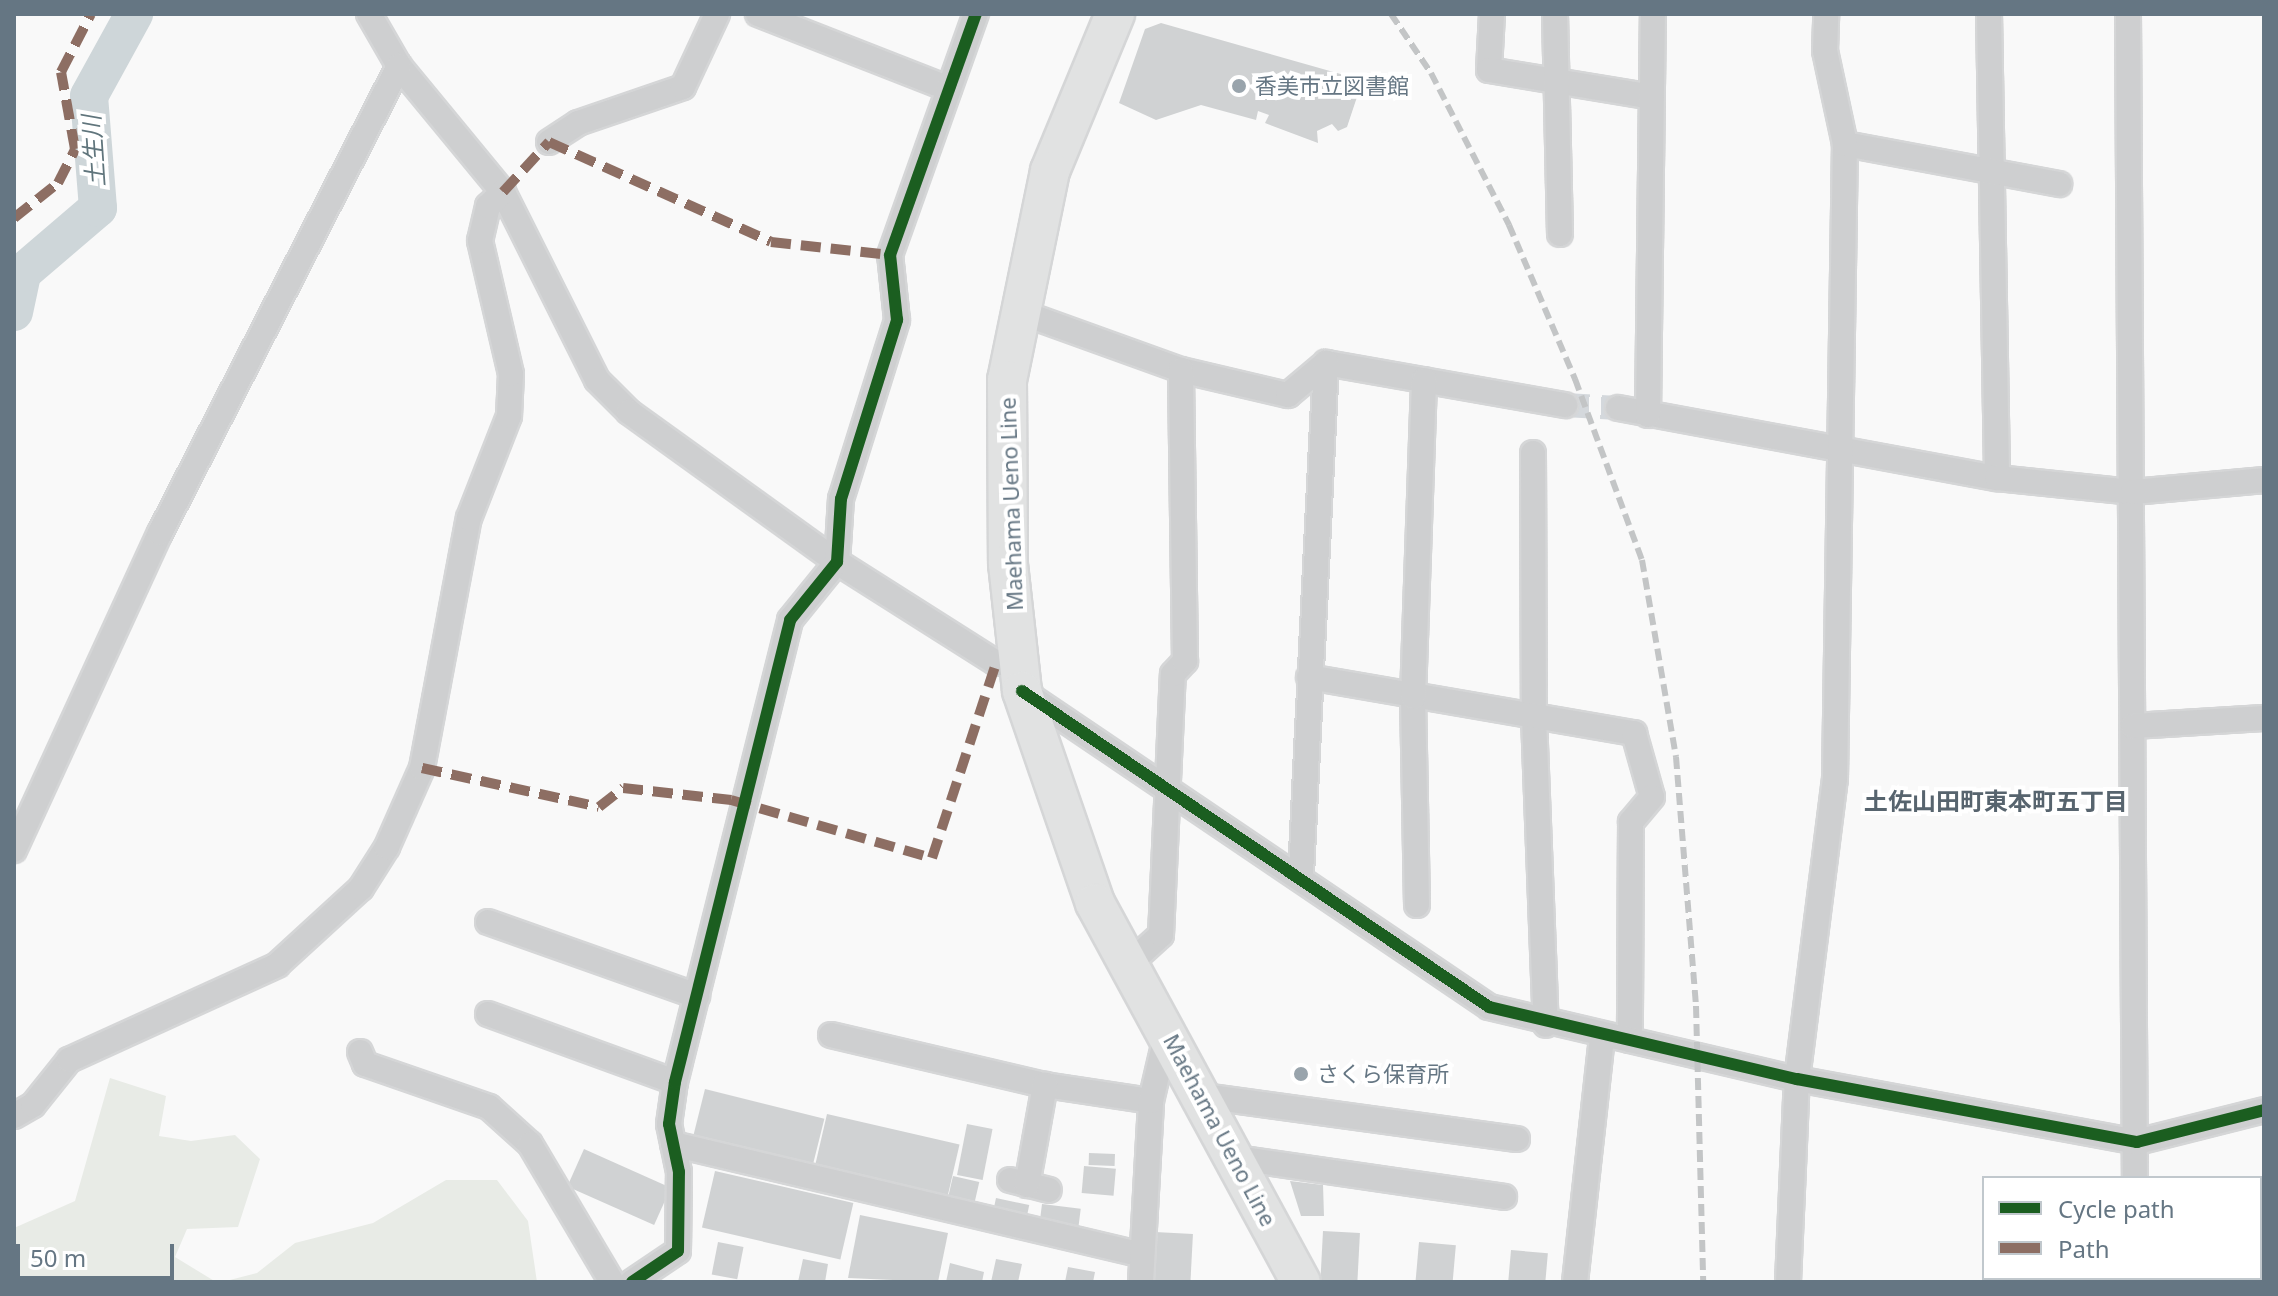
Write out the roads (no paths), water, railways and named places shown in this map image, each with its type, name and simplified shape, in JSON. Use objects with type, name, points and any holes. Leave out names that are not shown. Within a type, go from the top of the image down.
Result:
[{"type":"main road","name":"Maehama Ueno Line","points":[[1115,14],[1050,171],[1017,311],[1005,464],[1021,677],[1069,840],[1129,964],[1237,1158],[1301,1282]]},
{"type":"street","points":[[369,14],[399,66],[503,192],[597,380],[629,412],[837,562],[1021,677],[1170,792],[1301,874],[1489,1007],[1546,1025],[1602,1038],[1630,1040],[1797,1079],[2137,1142],[2264,1110]]},
{"type":"street","points":[[549,142],[578,123],[683,87],[717,14]]},
{"type":"street","points":[[758,14],[949,89]]},
{"type":"street","points":[[632,1282],[678,1251],[679,1172],[673,1144],[675,1082],[790,620],[837,562],[841,499],[897,320],[890,255],[976,14]]},
{"type":"street","points":[[1492,14],[1489,70],[1652,97]]},
{"type":"street","points":[[1555,14],[1560,234]]},
{"type":"street","points":[[1648,415],[1653,14]]},
{"type":"street","points":[[1788,1282],[1797,1079],[1835,779],[1844,452],[1845,144],[1825,51],[1826,14]]},
{"type":"street","points":[[1989,14],[1997,478]]},
{"type":"street","points":[[2128,14],[2135,1176]]},
{"type":"street","points":[[14,850],[160,533],[399,66]]},
{"type":"street","points":[[1845,144],[2059,184]]},
{"type":"street","points":[[14,1116],[33,1105],[69,1060],[277,965],[361,888],[387,847],[422,768],[469,518],[509,416],[511,374],[480,241],[488,206],[503,192]]},
{"type":"street","points":[[1017,311],[1181,370],[1288,395],[1326,363],[1565,405]]},
{"type":"street","points":[[1301,874],[1326,363]]},
{"type":"street","points":[[1129,964],[1161,935],[1170,792],[1173,674],[1185,661],[1181,370]]},
{"type":"street","points":[[1417,905],[1413,697],[1424,380]]},
{"type":"street","points":[[1618,408],[1997,478],[2133,492],[2264,480]]},
{"type":"street","points":[[1533,453],[1534,718],[1546,1025]]},
{"type":"street","points":[[1309,677],[1634,733],[1652,797],[1631,822],[1630,1040]]},
{"type":"street","points":[[2133,726],[2264,718]]},
{"type":"street","points":[[488,922],[697,996]]},
{"type":"street","points":[[488,1014],[675,1082]]},
{"type":"street","points":[[1141,1282],[1151,1101],[1167,1032]]},
{"type":"street","points":[[831,1035],[1045,1085],[1151,1101]]},
{"type":"street","points":[[1575,1282],[1602,1038]]},
{"type":"street","points":[[360,1052],[365,1064],[489,1107],[530,1144],[612,1282]]},
{"type":"street","points":[[1029,1185],[1045,1085]]},
{"type":"street","points":[[1203,1096],[1517,1139]]},
{"type":"street","points":[[673,1144],[1142,1255]]},
{"type":"street","points":[[1237,1158],[1504,1197]]},
{"type":"waterway","name":"土生川","points":[[14,312],[22,273],[98,208],[89,96],[134,14]]},
{"type":"tunnel","points":[[1565,405],[1618,408]]},
{"type":"railway","points":[[1391,14],[1431,73],[1509,225],[1575,379],[1642,560],[1676,757],[1696,1006],[1703,1282]]},
{"type":"place","name":"香美市立図書館","points":[[1239,86]]},
{"type":"place","name":"さくら保育所","points":[[1301,1074]]},
{"type":"district","name":"土佐山田町東本町五丁目","points":[[1996,801]]}]
